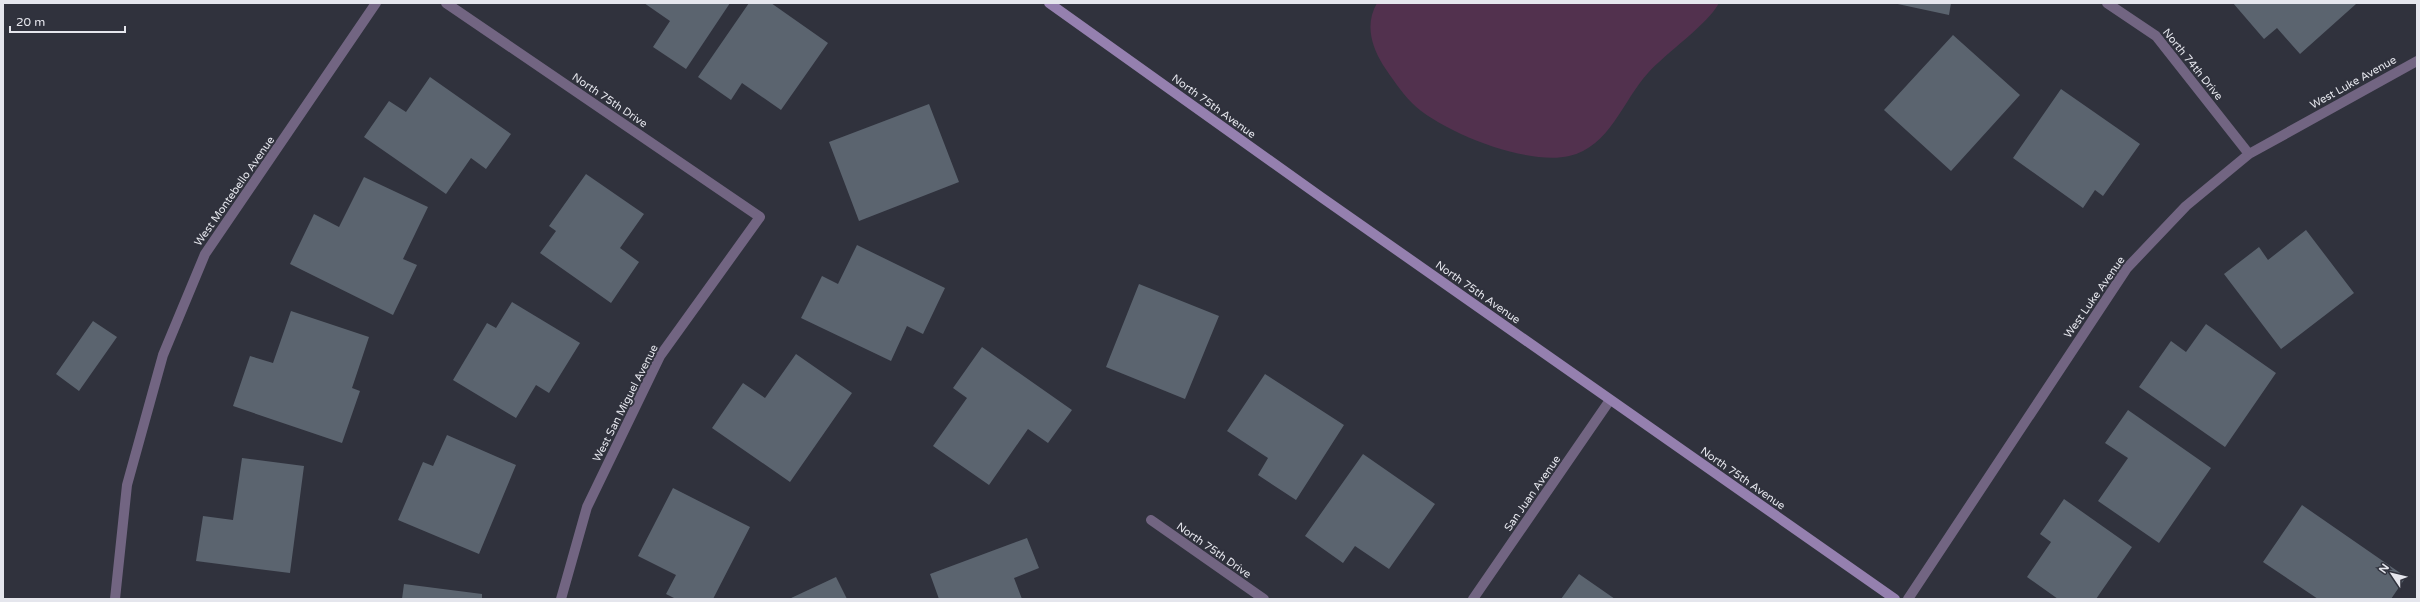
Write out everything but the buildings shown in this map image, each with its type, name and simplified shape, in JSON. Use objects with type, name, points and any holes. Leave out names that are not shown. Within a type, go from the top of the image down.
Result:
[{"type":"main road","name":"North 75th Avenue","points":[[1049,3],[1610,400],[1895,599]]},
{"type":"street","name":"West Montebello Avenue","points":[[115,599],[127,485],[163,355],[205,254],[376,3]]},
{"type":"street","name":"North 75th Drive","points":[[446,3],[760,217]]},
{"type":"street","name":"North 74th Drive","points":[[2106,3],[2156,36],[2249,154]]},
{"type":"street","name":"West Luke Avenue","points":[[1908,599],[2127,268],[2186,206],[2249,154],[2417,61]]},
{"type":"street","name":"West San Miguel Avenue","points":[[561,599],[587,507],[660,356],[760,217]]},
{"type":"street","name":"San Juan Avenue","points":[[1472,599],[1610,400]]},
{"type":"street","name":"North 75th Drive","points":[[1151,520],[1264,599]]},
{"type":"shaded area","points":[[1377,3],[1719,3],[1714,11],[1697,29],[1648,73],[1605,133],[1595,143],[1583,151],[1569,156],[1552,158],[1531,156],[1486,144],[1443,125],[1425,114],[1412,103],[1400,90],[1375,50],[1370,27],[1373,11]]}]
